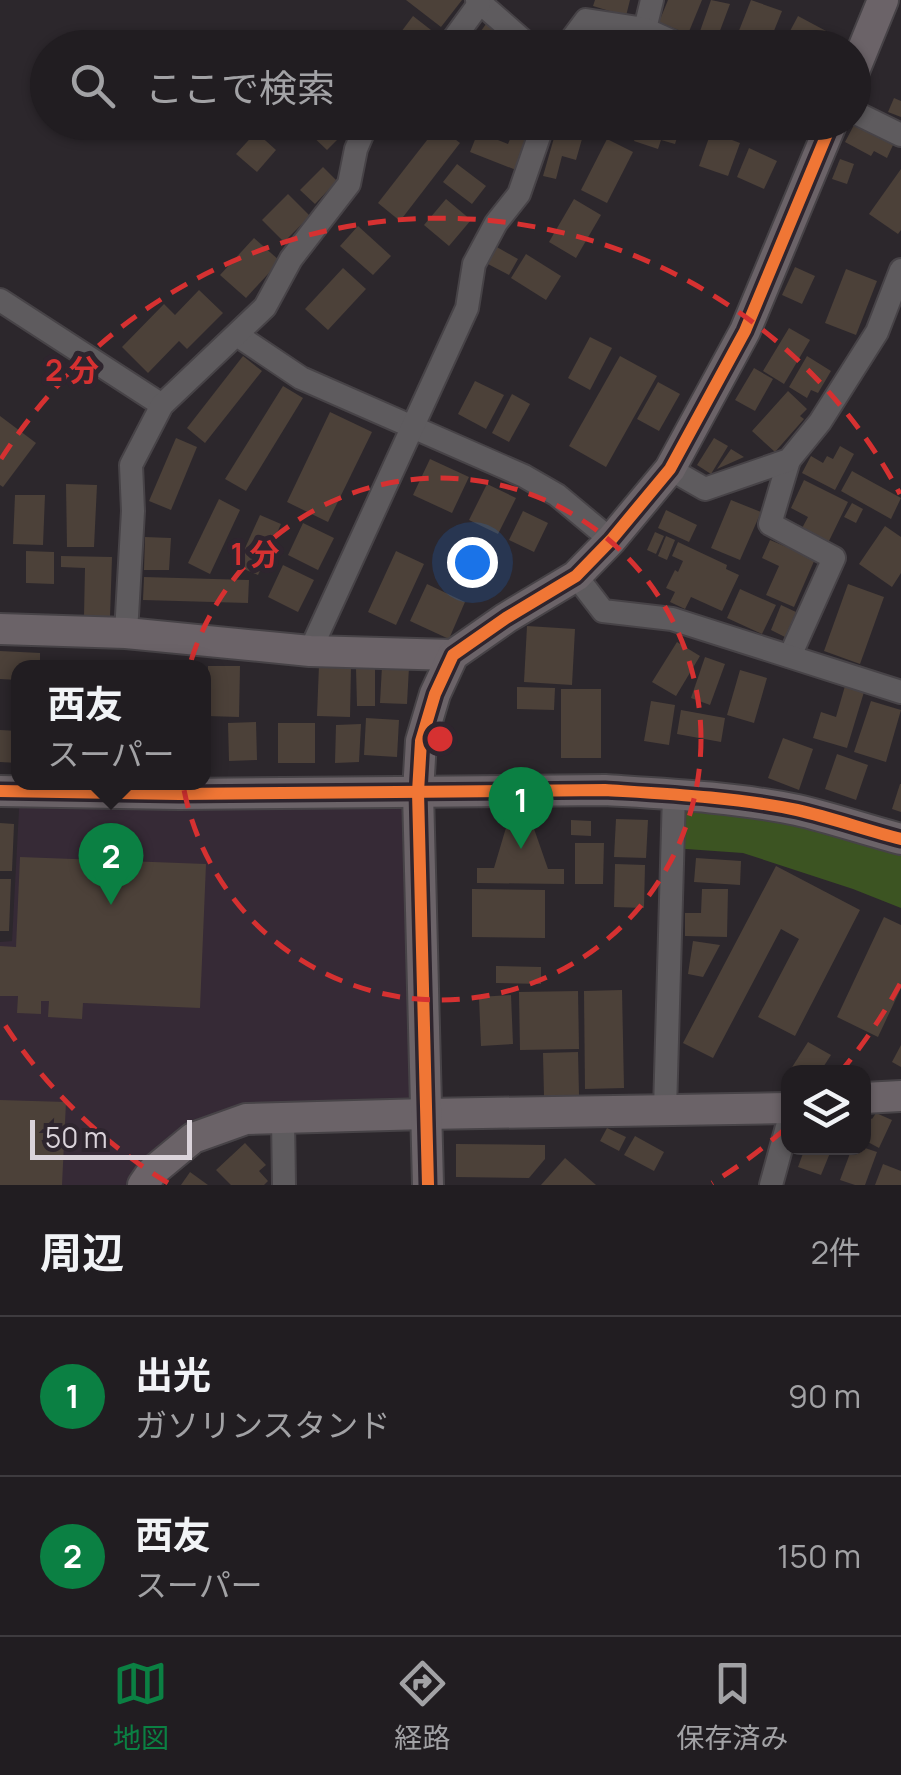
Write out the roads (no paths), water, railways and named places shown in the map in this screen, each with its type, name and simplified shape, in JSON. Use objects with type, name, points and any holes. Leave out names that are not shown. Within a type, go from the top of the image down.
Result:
[{"type":"street","points":[[578,30],[586,20],[646,30],[652,0]]},
{"type":"street","points":[[870,30],[882,0]]},
{"type":"street","points":[[459,30],[478,2],[512,30]]},
{"type":"street","points":[[871,120],[901,135]]},
{"type":"street","points":[[126,632],[132,465],[162,405],[265,307],[290,259],[349,184],[360,140]]},
{"type":"street","points":[[310,651],[467,308],[474,264],[496,222],[519,194],[538,140]]},
{"type":"street","points":[[428,1185],[418,792],[421,741],[435,694],[452,655],[576,576],[670,469],[745,331],[825,140]]},
{"type":"street","points":[[790,656],[834,558],[770,524],[789,460],[820,422],[877,332],[901,270]]},
{"type":"street","points":[[0,300],[162,405]]},
{"type":"street","points":[[237,335],[301,378],[524,476],[611,540]]},
{"type":"street","points":[[670,469],[705,489],[789,460]]},
{"type":"street","points":[[576,576],[603,612],[672,620],[901,692]]},
{"type":"street","points":[[0,629],[126,632],[310,651],[452,655]]},
{"type":"street","points":[[0,791],[179,794],[605,790],[732,800],[798,810],[901,839]]},
{"type":"street","points":[[665,1110],[674,794]]},
{"type":"street","points":[[871,1098],[901,1096]]},
{"type":"street","points":[[143,1185],[152,1172],[193,1138],[246,1119],[781,1108]]},
{"type":"street","points":[[283,1120],[284,1185]]},
{"type":"street","points":[[771,1185],[781,1149]]},
{"type":"place","name":"出光","points":[[521,849]]},
{"type":"place","name":"西友","points":[[111,905]]}]
